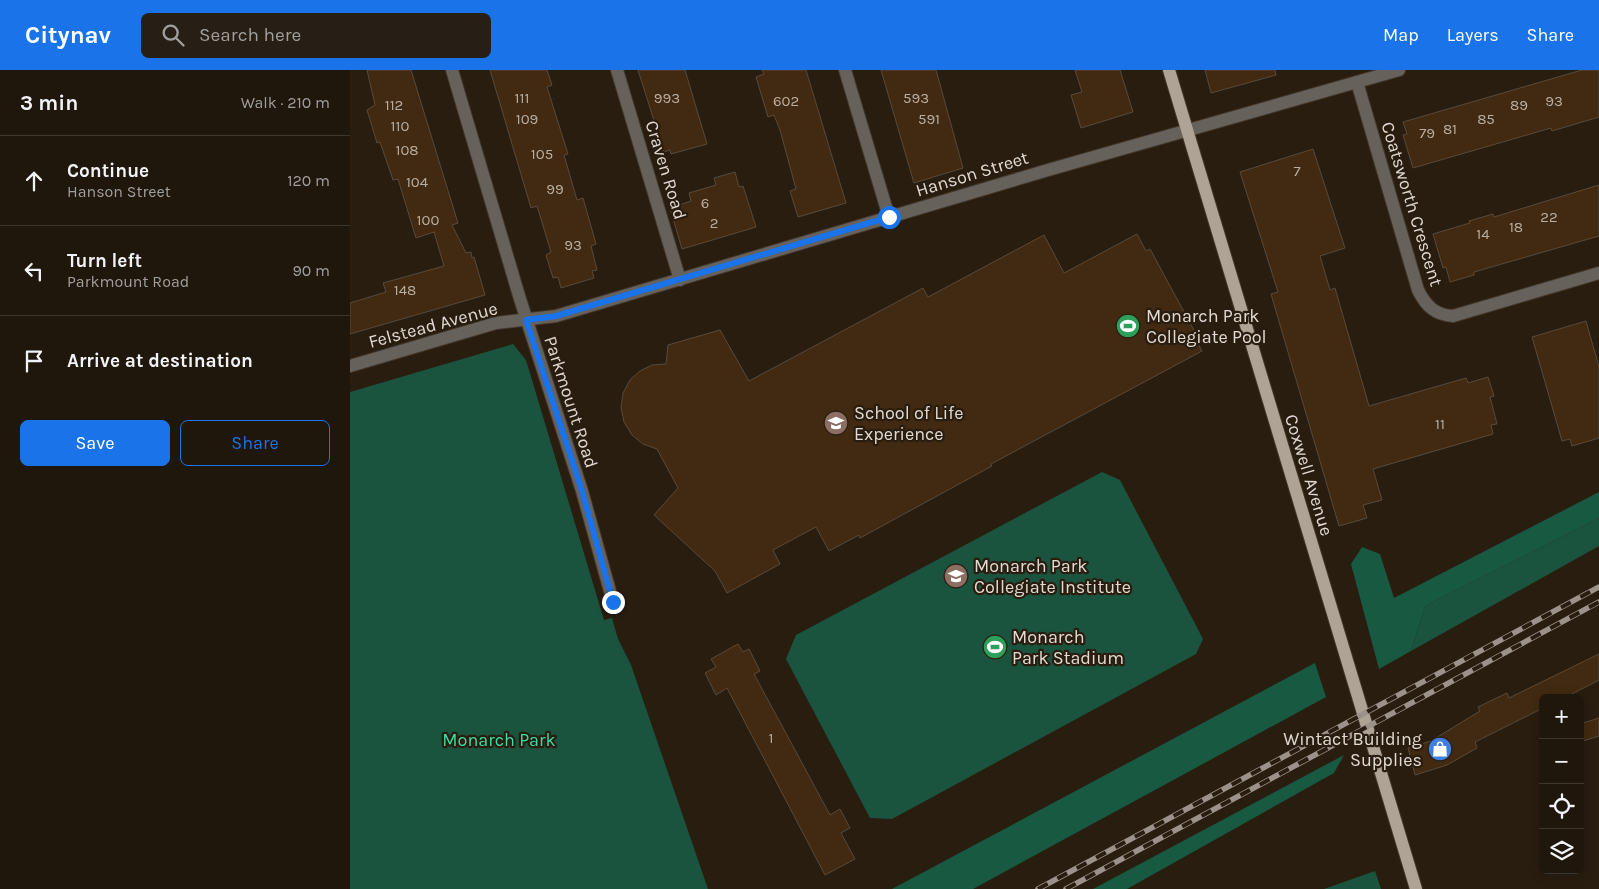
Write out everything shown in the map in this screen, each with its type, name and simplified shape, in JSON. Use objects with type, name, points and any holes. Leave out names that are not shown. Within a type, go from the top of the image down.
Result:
[{"type":"main road","name":"Coxwell Avenue","points":[[1169,70],[1416,889]]},
{"type":"street","name":"Parkmount Road","points":[[452,70],[526,320],[582,491],[613,602]]},
{"type":"street","name":"Craven Road","points":[[617,70],[680,280]]},
{"type":"street","points":[[845,70],[889,217]]},
{"type":"street","name":"Hanson Street","points":[[526,320],[556,316],[1187,130],[1399,70]]},
{"type":"street","name":"Coatsworth Crescent","points":[[1357,82],[1418,290],[1430,308],[1438,313],[1453,316],[1599,273]]},
{"type":"street","name":"Felstead Avenue","points":[[350,366],[496,323],[526,320]]},
{"type":"green space","name":"Monarch Park","points":[[513,344],[526,360],[604,620],[612,618],[618,639],[631,665],[708,889],[350,889],[350,392]]},
{"type":"green space","name":"Monarch Park Stadium","points":[[1102,472],[1120,480],[1203,639],[1196,654],[892,819],[870,818],[786,659],[796,635]]},
{"type":"green space","points":[[1599,492],[1599,518],[1425,606],[1411,651],[1379,669],[1351,564],[1362,547],[1380,554],[1394,598]]},
{"type":"green space","points":[[1599,518],[1599,546],[1411,651],[1425,606]]},
{"type":"green space","points":[[1315,663],[1326,697],[973,889],[892,889]]},
{"type":"green space","points":[[1344,755],[1334,773],[1127,889],[1093,889]]},
{"type":"green space","points":[[1375,871],[1381,889],[1324,889]]},
{"type":"building","points":[[367,70],[411,70],[458,223],[452,225],[466,253],[471,252],[472,258],[474,257],[485,295],[350,334],[350,303],[386,292],[383,283],[444,266],[434,232],[416,238],[398,179],[393,180],[380,142],[377,143],[367,110],[375,105]]},
{"type":"building","points":[[490,70],[547,70],[552,85],[547,87],[568,154],[564,155],[577,200],[583,198],[596,244],[591,246],[597,270],[592,271],[594,278],[561,288],[558,277],[553,278],[546,255],[551,252],[537,206],[531,208]]},
{"type":"building","points":[[638,70],[685,70],[707,144],[671,154],[670,150],[664,152]]},
{"type":"building","points":[[762,70],[806,70],[846,203],[798,217],[790,191],[796,189],[780,130],[774,115],[768,117],[756,77],[764,74]]},
{"type":"building","points":[[881,70],[936,70],[963,168],[914,183]]},
{"type":"building","points":[[1075,70],[1120,70],[1133,112],[1081,128],[1071,95],[1082,92]]},
{"type":"building","points":[[1205,70],[1275,70],[1276,75],[1211,93]]},
{"type":"building","points":[[1582,70],[1599,70],[1599,117],[1552,131],[1551,128],[1413,168],[1403,135],[1407,134],[1403,122]]},
{"type":"building","points":[[1313,149],[1345,248],[1320,256],[1330,290],[1335,288],[1369,406],[1466,378],[1468,383],[1488,377],[1494,396],[1490,397],[1497,424],[1491,425],[1493,434],[1373,469],[1382,500],[1363,505],[1367,518],[1339,526],[1271,294],[1278,292],[1240,172]]},
{"type":"building","points":[[735,172],[739,187],[743,186],[756,227],[682,249],[670,208],[691,201],[689,193],[716,185],[714,178]]},
{"type":"building","points":[[1599,185],[1599,236],[1474,272],[1474,275],[1450,282],[1446,267],[1443,268],[1433,234],[1470,223],[1469,221],[1493,214],[1494,217]]},
{"type":"building","points":[[1137,234],[1146,251],[1150,249],[1196,334],[1193,335],[1202,351],[991,464],[992,466],[860,538],[859,535],[829,551],[816,527],[773,550],[780,564],[727,593],[715,571],[654,515],[678,488],[657,449],[643,444],[632,435],[624,422],[621,408],[623,393],[630,380],[640,371],[652,365],[666,364],[668,345],[720,330],[749,381],[923,288],[928,297],[1044,235],[1064,273]]},
{"type":"building","points":[[1586,321],[1599,367],[1599,438],[1572,446],[1570,439],[1562,441],[1532,337]]},
{"type":"building","points":[[738,644],[743,652],[749,649],[760,671],[754,674],[830,815],[840,809],[850,828],[841,833],[855,859],[825,875],[727,688],[716,695],[705,673],[716,667],[711,659]]},
{"type":"building","points":[[1599,654],[1599,680],[1572,694],[1539,694],[1539,710],[1475,742],[1477,748],[1447,765],[1415,775],[1408,748],[1431,741],[1480,711],[1478,707],[1507,693],[1509,698]]},
{"type":"building","points":[[1599,718],[1599,736],[1584,741],[1584,723]]},
{"type":"railway","points":[[1038,889],[1599,587]]},
{"type":"railway","points":[[1066,889],[1599,602]]},
{"type":"place","name":"Monarch Park Collegiate Pool","points":[[1128,326]]},
{"type":"place","name":"School of Life Experience","points":[[836,423]]},
{"type":"place","name":"Monarch Park Collegiate Institute","points":[[956,576]]},
{"type":"place","name":"Monarch Park Stadium","points":[[995,647]]},
{"type":"place","name":"Wintact Building Supplies","points":[[1440,749]]},
{"type":"route","points":[[613,602],[582,491],[526,320],[556,316],[889,217]]}]
